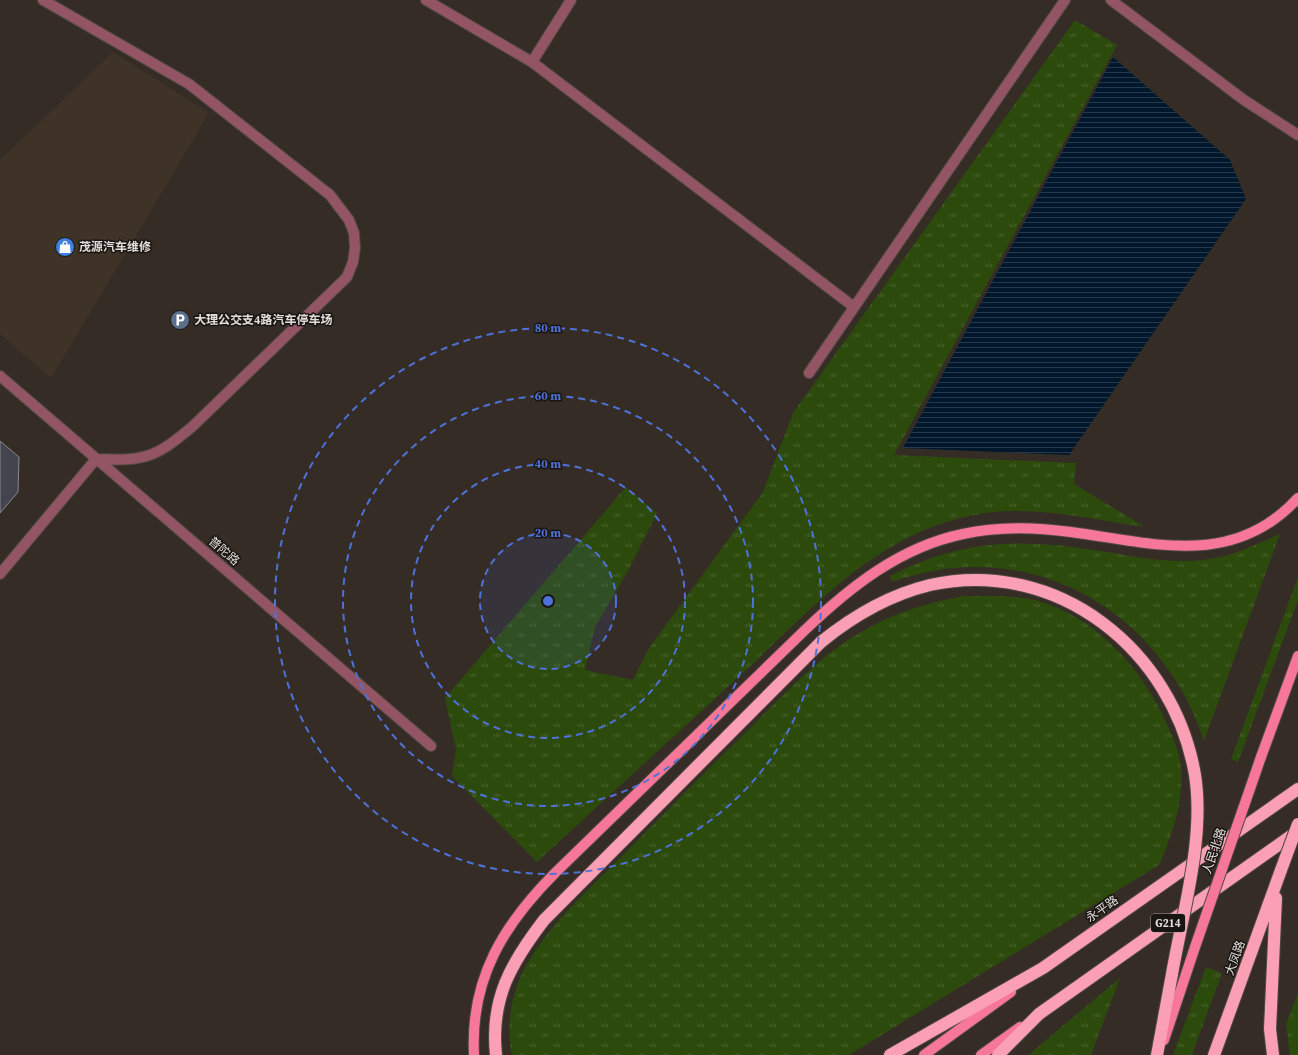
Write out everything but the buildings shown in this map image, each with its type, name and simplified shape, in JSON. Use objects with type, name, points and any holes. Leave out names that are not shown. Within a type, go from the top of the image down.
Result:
[{"type":"highway","points":[[496,1055],[494,1037],[500,994],[510,970],[524,946],[544,920],[821,642],[858,615],[894,596],[932,585],[968,581],[1010,584],[1054,597],[1099,620],[1125,641],[1147,665],[1172,703],[1187,740],[1195,781],[1198,814],[1197,839],[1158,1055]]},
{"type":"highway","name":"永平路","points":[[1043,968],[1298,789]]},
{"type":"highway","name":"大凤路","points":[[1214,1055],[1298,824]]},
{"type":"highway","name":"G214","points":[[1039,1014],[1298,831]]},
{"type":"highway","points":[[1273,1055],[1270,1029],[1276,886]]},
{"type":"highway","points":[[890,1055],[1043,968]]},
{"type":"highway","points":[[998,1055],[1039,1014]]},
{"type":"main road","points":[[474,1055],[475,1019],[484,976],[502,939],[526,905],[568,861],[805,630],[833,604],[872,573],[898,557],[936,540],[990,530],[1053,530],[1172,547],[1209,545],[1240,537],[1264,525],[1298,498]]},
{"type":"main road","name":"人民北路","points":[[1158,1055],[1261,756],[1298,656]]},
{"type":"main road","name":"永平路","points":[[924,1055],[1043,968]]},
{"type":"main road","points":[[981,1055],[1039,1014]]},
{"type":"street","points":[[0,574],[96,459],[130,460],[148,457],[173,443],[193,426],[347,277],[353,262],[355,248],[354,233],[349,220],[330,195],[189,84],[43,0]]},
{"type":"street","points":[[426,0],[532,62],[854,307]]},
{"type":"street","points":[[532,62],[571,0]]},
{"type":"street","points":[[809,373],[1066,0]]},
{"type":"street","points":[[1111,0],[1244,100],[1298,135]]},
{"type":"street","name":"普陀路","points":[[0,376],[431,746]]},
{"type":"shaded area","name":"茂源汽车维修","points":[[113,52],[208,112],[198,132],[51,378],[0,334],[0,160]]},
{"type":"green space","points":[[1075,20],[1117,45],[894,455],[1076,463],[1074,484],[1145,527],[1057,514],[1013,511],[991,512],[969,516],[933,526],[900,542],[841,582],[813,606],[733,682],[537,862],[452,776],[456,750],[445,698],[626,487],[657,513],[628,571],[595,627],[585,670],[633,680],[649,648],[763,492],[793,413]]},
{"type":"green space","points":[[1280,534],[1204,741],[1184,694],[1156,653],[1122,619],[1082,593],[1038,576],[991,567],[942,569],[892,582],[890,576],[916,564],[942,555],[967,548],[992,545],[1018,543],[1044,544],[1151,559],[1189,561],[1222,557],[1252,547]]},
{"type":"green space","points":[[1298,577],[1298,600],[1238,762],[1231,759]]},
{"type":"green space","points":[[965,596],[1018,597],[1035,600],[1057,608],[1077,618],[1114,646],[1143,682],[1156,702],[1171,733],[1178,750],[1181,768],[1181,793],[1179,806],[1159,865],[849,1055],[512,1055],[509,1033],[511,1009],[521,976],[548,933],[575,903],[787,691],[837,647],[864,630],[906,611],[936,602]]},
{"type":"green space","points":[[1206,967],[1222,973],[1192,1055],[1173,1055]]},
{"type":"green space","points":[[1120,978],[1091,1055],[1029,1055],[1033,1051]]},
{"type":"green space","points":[[1298,993],[1298,1055],[1290,1055],[1286,1024]]},
{"type":"water","points":[[1113,57],[1230,160],[1246,199],[1069,455],[903,448]]},
{"type":"place","name":"茂源汽车维修","points":[[65,247]]},
{"type":"place","name":"大理公交支4路汽车停车场","points":[[180,320]]}]
